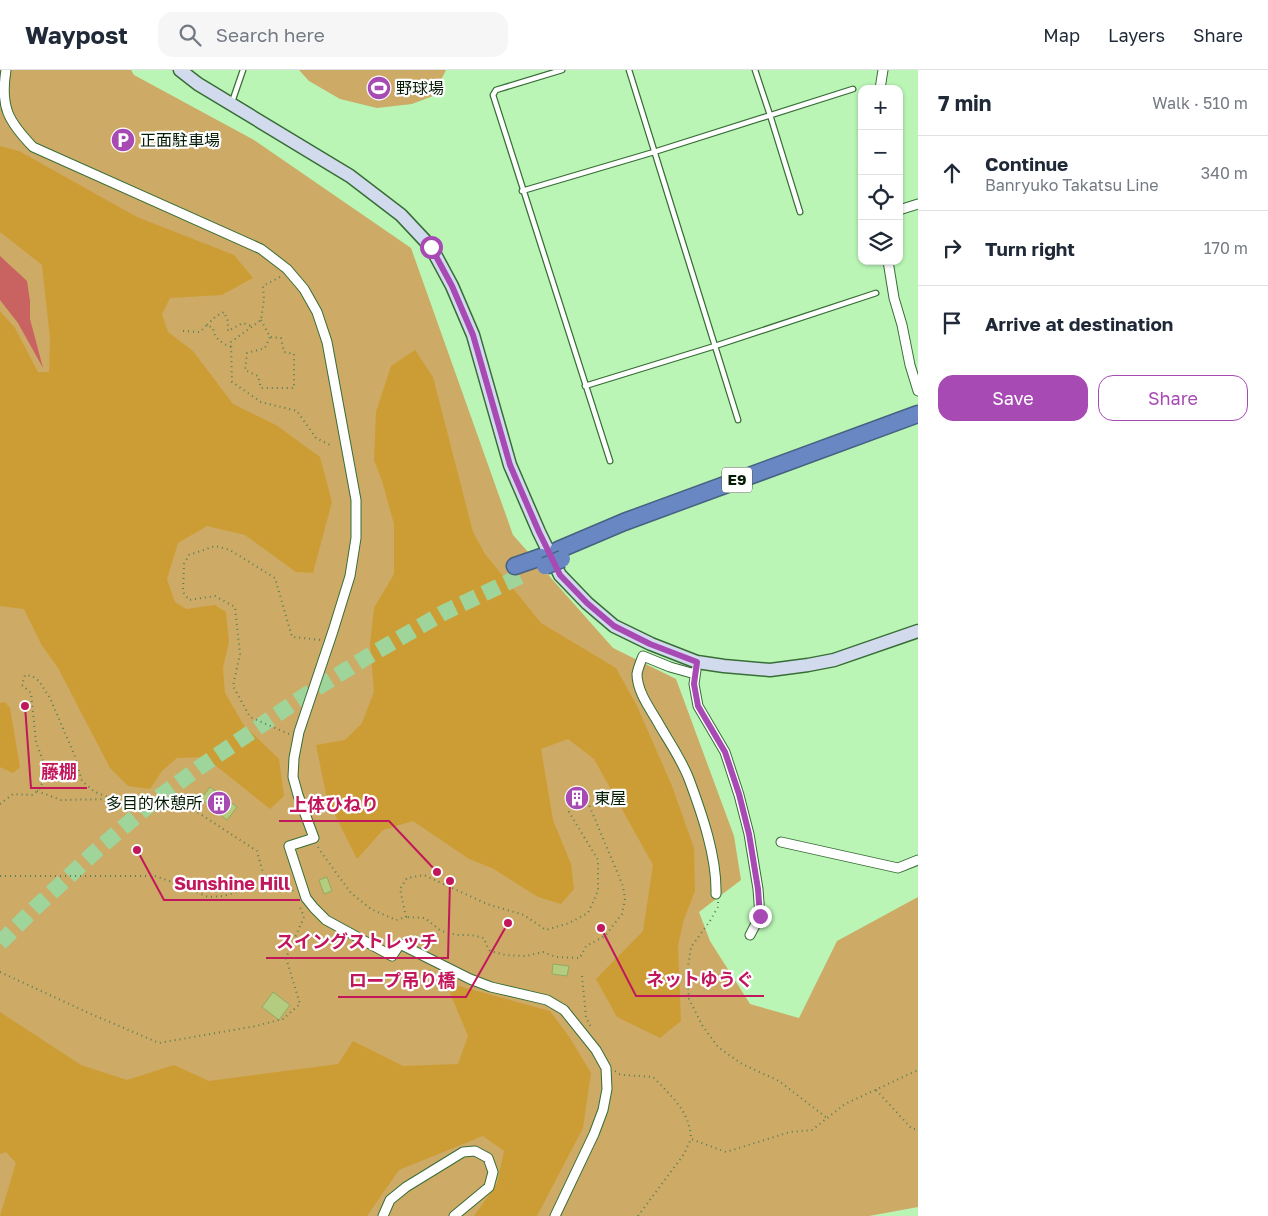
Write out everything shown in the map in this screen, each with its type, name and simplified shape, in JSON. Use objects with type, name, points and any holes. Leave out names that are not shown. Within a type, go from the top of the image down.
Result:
[{"type":"highway","name":"E9","points":[[519,571],[543,562],[624,522],[918,414]]},
{"type":"highway","name":"E9","points":[[560,554],[918,423]]},
{"type":"main road","points":[[180,70],[198,84],[350,176],[401,215],[431,247],[452,286],[473,335],[510,465],[539,532],[560,575],[587,603],[614,626],[696,668],[724,666],[770,670],[834,660],[918,631]]},
{"type":"street","points":[[6,70],[3,95],[7,113],[17,130],[33,147],[262,249],[287,269],[304,289],[317,312],[327,342],[356,500],[356,538],[350,576],[334,631],[300,732],[294,758],[293,777],[314,838],[289,846],[306,898],[326,920],[392,956],[400,944],[470,979],[491,987],[547,1000],[564,1010],[596,1050],[606,1068],[607,1089],[603,1110],[594,1134],[555,1216]]},
{"type":"street","points":[[881,85],[883,70]]},
{"type":"street","points":[[903,209],[918,204]]},
{"type":"street","points":[[889,265],[894,298],[902,325],[910,365],[917,380],[918,391]]},
{"type":"street","points":[[716,894],[712,851],[689,778],[645,701],[639,684],[637,673],[643,656],[670,667],[696,668],[694,684],[698,706],[725,752],[739,794],[749,834],[758,889],[760,916],[750,935]]},
{"type":"street","points":[[781,842],[898,868],[918,860]]},
{"type":"street","points":[[383,1216],[390,1200],[406,1187],[463,1152],[476,1151],[488,1158],[493,1172],[489,1187],[454,1216]]},
{"type":"lane","points":[[232,103],[243,70]]},
{"type":"lane","points":[[562,70],[496,90],[492,95],[610,461]]},
{"type":"lane","points":[[630,70],[738,420]]},
{"type":"lane","points":[[755,70],[800,212]]},
{"type":"lane","points":[[522,190],[654,152],[852,89]]},
{"type":"lane","points":[[585,386],[876,293]]},
{"type":"path","points":[[270,337],[261,320],[264,299],[263,286],[280,277]]},
{"type":"path","points":[[183,331],[200,332],[215,317],[224,312],[228,321],[228,331],[243,324],[251,327]]},
{"type":"path","points":[[261,320],[231,342],[232,382],[260,402],[297,411],[316,438],[332,446]]},
{"type":"path","points":[[207,326],[213,328],[213,333],[219,342],[231,347]]},
{"type":"path","points":[[270,337],[280,338],[284,352],[294,354],[294,388],[261,388],[258,376],[245,370],[247,354],[265,348],[270,337]]},
{"type":"path","points":[[290,734],[250,717],[233,686],[240,654],[235,606],[215,596],[189,600],[183,592],[184,564],[189,555],[215,546],[230,550],[275,578],[292,637],[322,640]]},
{"type":"path","points":[[0,804],[13,794],[33,795],[41,787],[46,766],[36,742],[30,693],[22,685],[24,675],[32,676],[39,682],[50,698],[74,754],[82,781],[95,792],[128,805],[170,805],[194,810],[257,851],[266,884]]},
{"type":"path","points":[[37,791],[61,800],[112,799]]},
{"type":"path","points":[[314,838],[321,852],[351,893],[371,909],[396,920],[406,917],[425,918],[441,931],[456,935],[471,934],[484,938],[490,951],[505,955],[526,956],[543,952],[556,957],[580,958],[586,946],[605,936],[622,914],[623,886],[589,805],[572,806],[568,812],[598,860],[598,891],[588,913],[569,923],[546,930],[524,915],[486,904],[424,875],[407,878],[400,889],[406,917]]},
{"type":"path","points":[[0,876],[155,876],[208,897],[223,896],[297,874]]},
{"type":"path","points":[[286,877],[294,893]]},
{"type":"path","points":[[716,894],[718,907],[691,947],[687,973],[689,999],[702,1025],[718,1047],[742,1064],[779,1081],[827,1118]]},
{"type":"path","points":[[0,972],[91,1014],[159,1042],[256,1026],[283,1019],[300,1004],[286,958],[304,916],[297,901]]},
{"type":"path","points":[[582,976],[586,1017],[595,1034]]},
{"type":"path","points":[[613,1068],[619,1074],[653,1077],[680,1106],[690,1129],[690,1139],[684,1154],[638,1216]]},
{"type":"path","points":[[690,1139],[726,1152],[790,1132],[812,1130],[845,1104],[918,1070]]},
{"type":"path","points":[[876,1090],[912,1129],[918,1129]]},
{"type":"shaded area","points":[[0,70],[131,70],[134,75],[254,140],[411,248],[513,535],[613,648],[676,679],[734,836],[741,880],[699,912],[710,941],[750,1004],[799,1018],[837,941],[918,897],[918,1207],[869,1216],[0,1216]]},
{"type":"shaded area","name":"野球場","points":[[299,70],[446,70],[433,96],[412,104],[377,108],[340,99],[309,81]]},
{"type":"shaded area","points":[[0,146],[19,151],[137,217],[234,255],[253,278],[222,295],[170,298],[162,314],[168,332],[193,351],[233,404],[276,425],[320,457],[332,502],[313,573],[296,572],[245,535],[207,526],[178,543],[167,579],[175,602],[186,609],[215,605],[226,612],[229,642],[223,668],[225,693],[243,724],[279,759],[284,796],[270,809],[205,757],[177,758],[162,771],[150,789],[128,786],[110,768],[58,668],[41,644],[24,609],[0,606],[0,311],[15,328],[38,372],[49,372],[50,339],[42,265],[0,232]]},
{"type":"shaded area","points":[[0,256],[27,281],[30,319],[43,368],[18,323],[0,300]]},
{"type":"shaded area","points":[[415,350],[433,377],[473,532],[485,554],[541,623],[616,668],[637,706],[672,786],[694,848],[695,891],[684,919],[678,945],[681,1021],[660,1038],[617,1017],[596,979],[643,931],[653,865],[594,759],[568,739],[541,749],[553,820],[571,864],[574,889],[561,904],[538,897],[492,868],[469,859],[413,821],[383,830],[357,859],[327,799],[316,745],[345,740],[362,723],[374,692],[370,644],[374,608],[394,574],[394,524],[374,460],[376,412],[391,366]]},
{"type":"shaded area","points":[[5,702],[10,708],[20,767],[13,773],[0,767],[0,703]]},
{"type":"shaded area","points":[[455,985],[550,1011],[570,1038],[591,1073],[583,1128],[537,1216],[474,1216],[497,1184],[504,1151],[483,1136],[399,1170],[367,1216],[0,1216],[16,1163],[6,1152],[0,1154],[0,1012],[81,1065],[127,1080],[174,1065],[209,1081],[338,1064],[353,1041],[403,1066],[458,1064],[468,1036],[450,993]]},
{"type":"building","name":"多目的休憩所","points":[[210,787],[237,807],[227,820],[201,799]]},
{"type":"building","points":[[327,877],[332,891],[324,894],[319,880]]},
{"type":"building","points":[[553,964],[569,966],[567,976],[552,974]]},
{"type":"building","points":[[273,992],[290,1005],[279,1020],[262,1007]]},
{"type":"tunnel","points":[[0,943],[97,850],[155,800],[200,767],[307,694],[367,657],[443,613],[523,575]]},
{"type":"place","name":"野球場","points":[[379,88]]},
{"type":"place","name":"正面駐車場","points":[[123,140]]},
{"type":"place","name":"藤棚","points":[[25,706]]},
{"type":"place","name":"東屋","points":[[577,798]]},
{"type":"place","name":"多目的休憩所","points":[[219,803]]},
{"type":"place","name":"Sunshine Hill","points":[[137,850]]},
{"type":"place","name":"上体ひねり","points":[[437,872]]},
{"type":"place","name":"スイングストレッチ","points":[[450,881]]},
{"type":"place","name":"ロープ吊り橋","points":[[508,923]]},
{"type":"place","name":"ネットゆうぐ","points":[[601,928]]},
{"type":"route","points":[[431,247],[452,286],[473,335],[510,465],[560,575],[587,603],[614,626],[650,644],[697,662],[694,684],[698,706],[725,752],[739,794],[749,834],[758,889],[760,916]]}]
